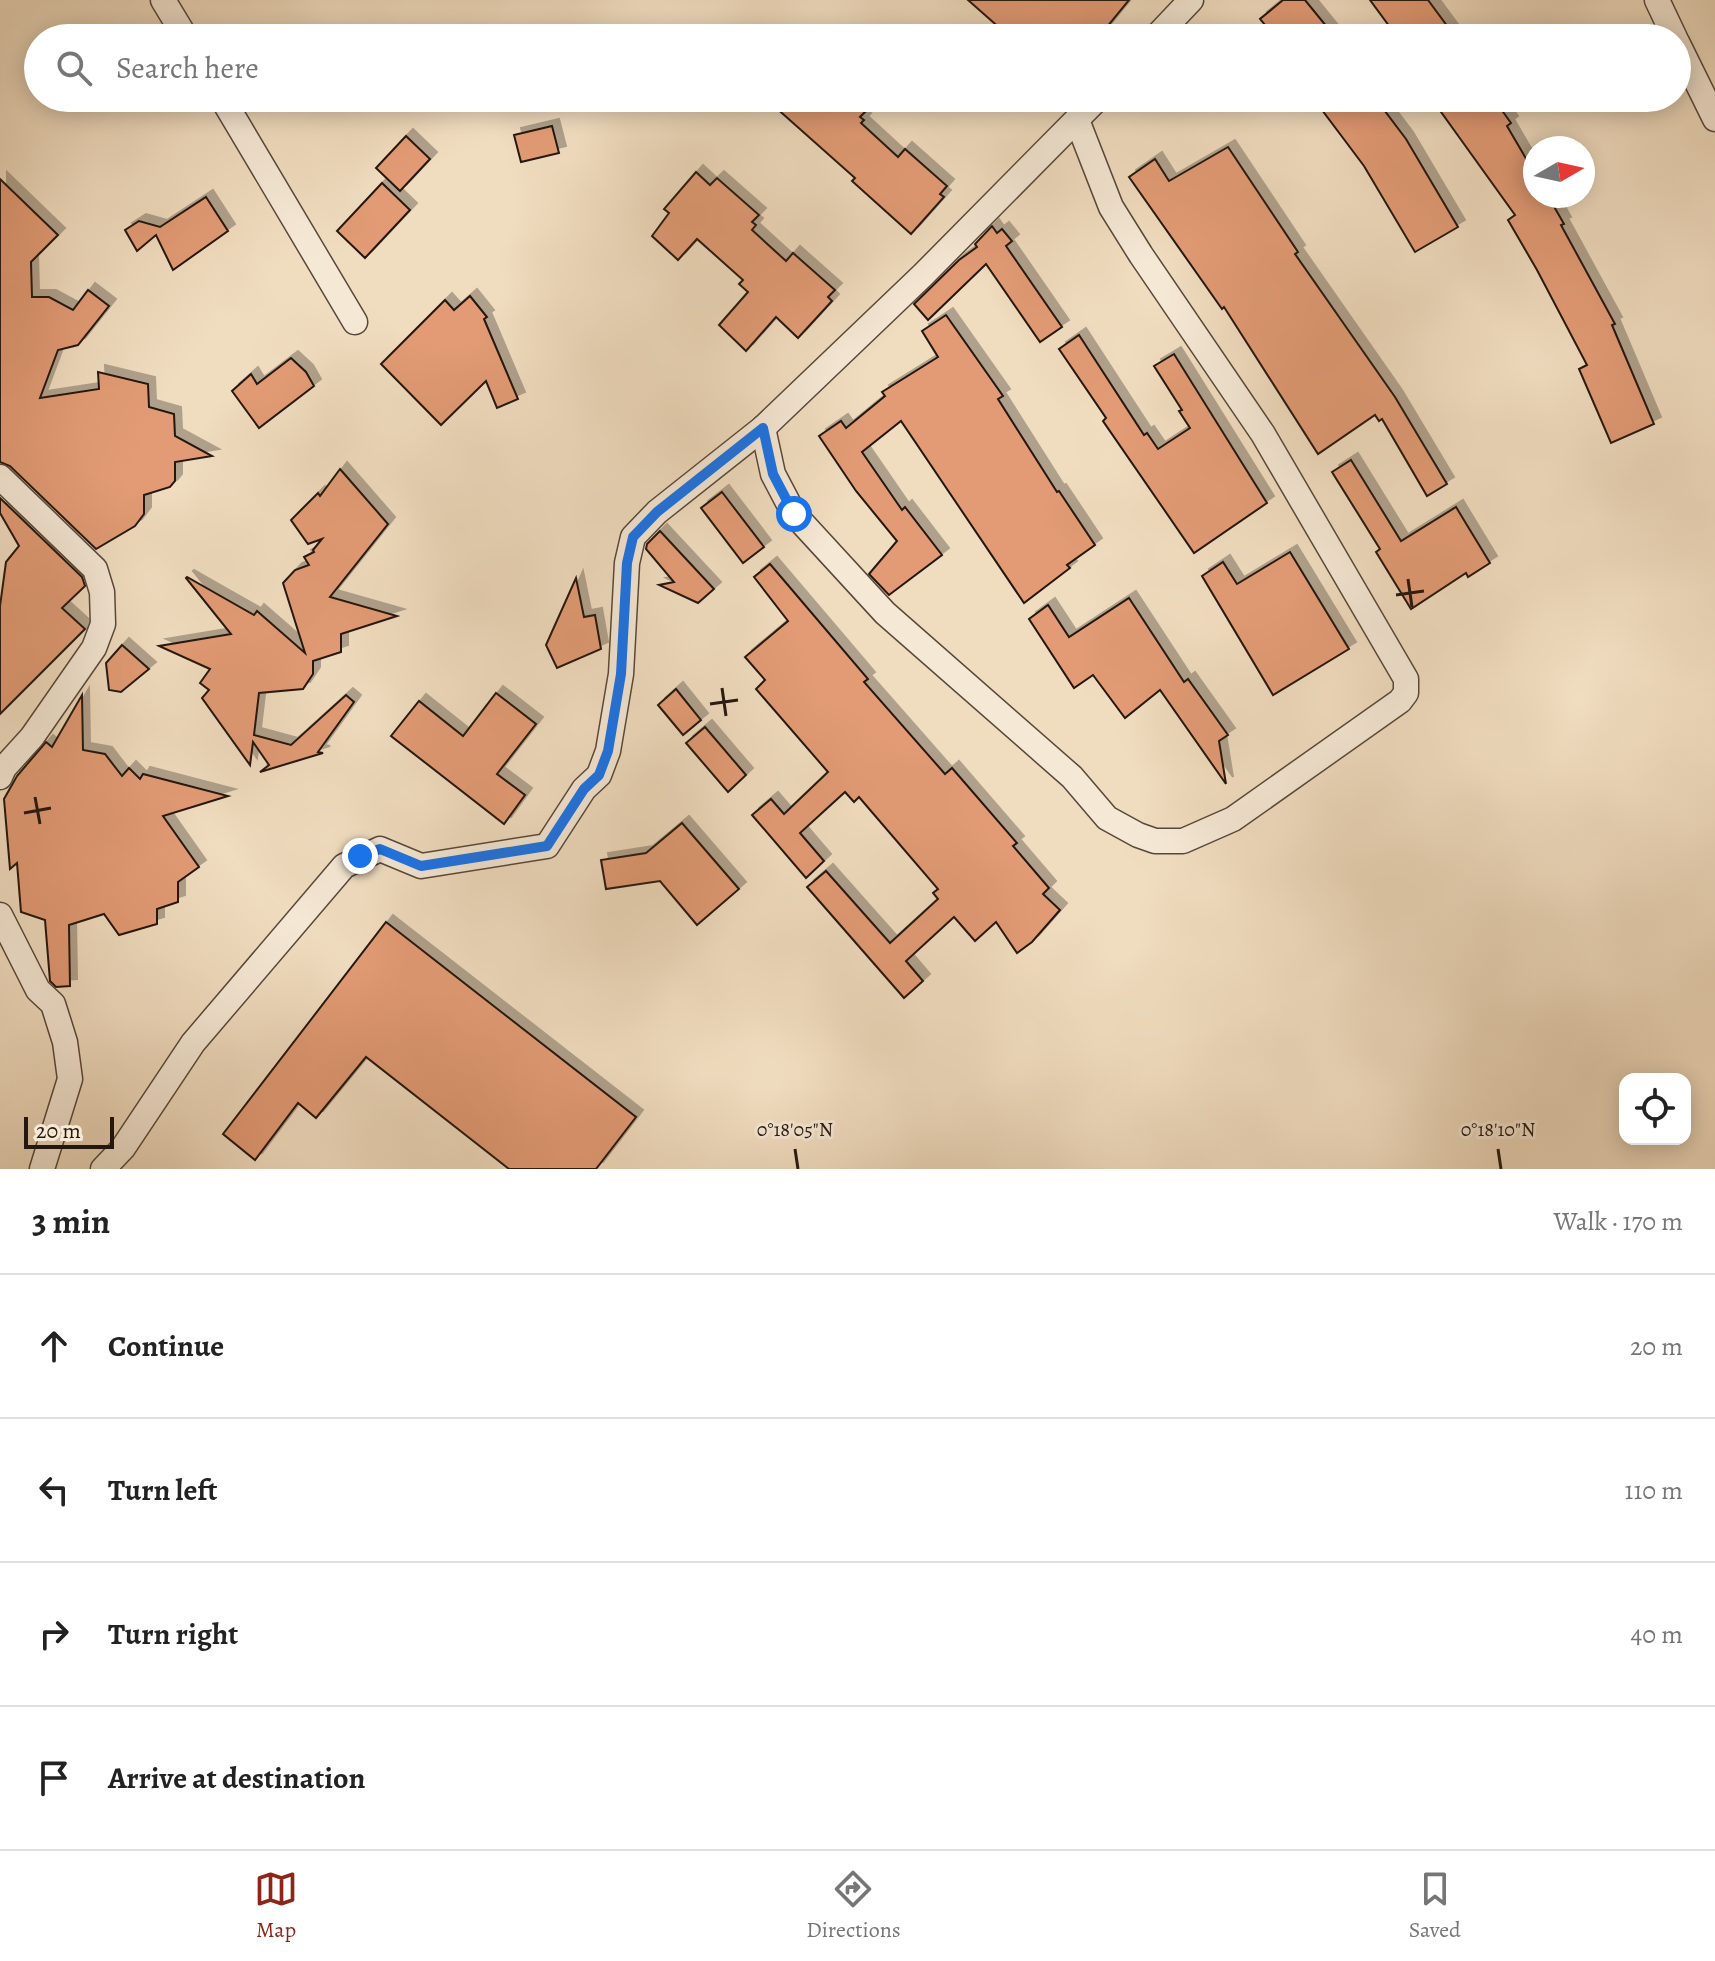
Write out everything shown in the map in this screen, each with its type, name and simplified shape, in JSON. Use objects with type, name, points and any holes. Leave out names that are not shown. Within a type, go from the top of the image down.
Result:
[{"type":"street","points":[[163,0],[178,24]]},
{"type":"street","points":[[1168,24],[1191,0]]},
{"type":"street","points":[[1657,0],[1668,24]]},
{"type":"street","points":[[1691,70],[1715,119]]},
{"type":"street","points":[[230,112],[355,322]]},
{"type":"street","points":[[103,1169],[123,1148],[193,1043],[344,866],[380,849],[421,866],[547,846],[584,789],[599,775],[608,751],[621,674],[627,563],[633,537],[657,512],[763,428],[923,275],[1085,112]]},
{"type":"street","points":[[763,428],[773,474],[794,514],[885,613],[1072,777],[1107,818],[1138,835],[1155,841],[1183,841],[1233,819],[1400,701],[1406,693],[1406,679],[1263,434],[1111,207],[1077,120]]},
{"type":"street","points":[[0,477],[95,569],[102,592],[103,624],[94,648],[0,777]]},
{"type":"street","points":[[0,915],[38,990],[53,1004],[65,1042],[70,1079],[42,1169]]},
{"type":"building","points":[[968,0],[1129,0],[1109,24],[995,24]]},
{"type":"building","points":[[1283,0],[1305,0],[1325,24],[1264,24],[1260,19]]},
{"type":"building","points":[[1370,0],[1428,0],[1446,24],[1388,24]]},
{"type":"building","points":[[781,112],[865,112],[860,117],[864,120],[861,123],[898,157],[905,149],[947,186],[940,194],[944,197],[911,234],[852,181],[855,178]]},
{"type":"building","points":[[1324,112],[1386,112],[1406,139],[1458,227],[1415,252],[1364,166]]},
{"type":"building","points":[[1441,112],[1503,112],[1511,123],[1507,126],[1523,153],[1523,208],[1555,208],[1615,324],[1612,325],[1654,424],[1611,443],[1579,369],[1587,365],[1508,220],[1515,215]]},
{"type":"building","points":[[552,126],[559,153],[521,162],[514,135]]},
{"type":"building","points":[[406,136],[430,159],[400,191],[376,168]]},
{"type":"building","points":[[1228,147],[1298,252],[1295,254],[1395,397],[1447,484],[1427,496],[1382,419],[1379,421],[1375,415],[1318,454],[1224,307],[1222,309],[1129,177],[1155,159],[1169,181]]},
{"type":"building","points":[[696,172],[710,185],[717,178],[759,215],[752,222],[756,225],[752,230],[786,261],[793,253],[835,290],[828,297],[832,301],[798,338],[776,317],[746,351],[719,325],[748,292],[739,284],[743,280],[697,239],[678,260],[652,236],[669,213],[664,209]]},
{"type":"building","points":[[0,179],[58,235],[31,262],[32,297],[49,297],[73,310],[88,290],[109,306],[78,345],[58,350],[40,398],[99,389],[98,372],[148,384],[149,407],[174,414],[175,436],[212,456],[175,462],[175,481],[170,487],[144,495],[144,514],[135,526],[96,549],[10,466],[0,462]]},
{"type":"building","points":[[382,183],[410,210],[365,258],[337,231]]},
{"type":"building","points":[[206,197],[228,231],[173,270],[156,235],[137,251],[125,230],[139,221],[160,227]]},
{"type":"building","points":[[992,226],[997,233],[1002,229],[1012,241],[1006,246],[1062,327],[1040,342],[986,264],[928,320],[914,304],[959,260],[977,247],[975,244]]},
{"type":"building","points":[[470,296],[487,317],[484,319],[518,399],[497,408],[486,381],[441,425],[381,364],[445,300],[454,310]]},
{"type":"building","points":[[946,315],[1003,396],[998,399],[1095,545],[1024,603],[901,421],[862,452],[902,510],[905,507],[942,555],[889,595],[869,574],[897,541],[856,491],[819,436],[841,421],[846,428],[885,396],[882,392],[938,357],[922,331]]},
{"type":"building","points":[[1079,335],[1144,435],[1147,433],[1158,449],[1190,428],[1154,366],[1174,354],[1267,503],[1194,553],[1103,421],[1106,418],[1059,349]]},
{"type":"building","points":[[291,358],[306,372],[314,386],[259,428],[232,391],[251,374],[257,384]]},
{"type":"building","points":[[1351,460],[1401,541],[1456,507],[1490,563],[1468,577],[1466,573],[1411,609],[1376,552],[1380,549],[1332,472]]},
{"type":"building","points":[[340,469],[388,524],[330,597],[397,616],[341,634],[341,652],[313,661],[313,674],[303,689],[259,693],[254,735],[291,745],[346,695],[354,702],[318,752],[323,753],[260,772],[269,765],[253,742],[250,765],[202,698],[209,690],[200,683],[210,669],[159,646],[231,634],[187,577],[254,615],[257,611],[305,653],[283,583],[295,570],[309,565],[304,557],[314,552],[322,539],[308,544],[291,520],[318,493],[320,496]]},
{"type":"building","points":[[722,492],[764,547],[743,563],[701,508]]},
{"type":"building","points":[[0,498],[82,577],[85,586],[62,608],[85,629],[0,714],[0,606],[6,562],[19,546],[0,513]]},
{"type":"building","points":[[660,531],[714,589],[698,603],[659,585],[674,582],[646,549]]},
{"type":"building","points":[[1290,552],[1349,649],[1273,695],[1202,576],[1223,562],[1237,584]]},
{"type":"building","points":[[770,564],[868,679],[864,682],[945,774],[952,768],[1017,843],[1013,846],[1049,888],[1043,894],[1060,910],[1032,942],[1017,953],[996,922],[975,941],[954,917],[906,961],[923,981],[904,998],[807,887],[826,871],[890,943],[938,899],[933,893],[938,889],[859,797],[854,802],[845,792],[800,833],[824,861],[806,878],[752,815],[771,799],[784,814],[828,772],[756,689],[765,680],[745,657],[788,621],[754,577]]},
{"type":"building","points":[[576,578],[584,617],[595,615],[601,649],[557,668],[546,645]]},
{"type":"building","points":[[1129,598],[1184,682],[1188,679],[1228,735],[1219,741],[1226,784],[1160,690],[1125,718],[1093,675],[1074,688],[1029,619],[1048,605],[1069,637]]},
{"type":"building","points":[[122,645],[149,669],[121,692],[109,690],[106,663]]},
{"type":"building","points":[[676,689],[701,720],[683,735],[658,705]]},
{"type":"building","points":[[496,693],[536,724],[497,774],[525,795],[504,824],[391,736],[419,701],[463,736]]},
{"type":"building","points":[[82,695],[83,750],[105,754],[122,776],[129,768],[140,779],[143,774],[228,796],[163,816],[199,867],[178,882],[178,902],[157,909],[157,924],[119,935],[104,914],[69,925],[70,986],[56,987],[50,981],[45,920],[21,912],[17,863],[10,869],[4,799],[17,776],[46,742],[52,747]]},
{"type":"building","points":[[705,727],[746,775],[728,792],[686,743]]},
{"type":"building","points":[[682,823],[739,889],[697,925],[660,881],[606,889],[601,860],[646,853]]},
{"type":"building","points":[[386,922],[636,1117],[596,1169],[509,1169],[366,1057],[316,1118],[298,1103],[255,1160],[223,1134]]},
{"type":"route","points":[[360,856],[380,849],[421,866],[547,846],[584,789],[599,775],[608,751],[621,674],[627,563],[633,537],[657,512],[763,428],[773,474],[794,514]]}]
